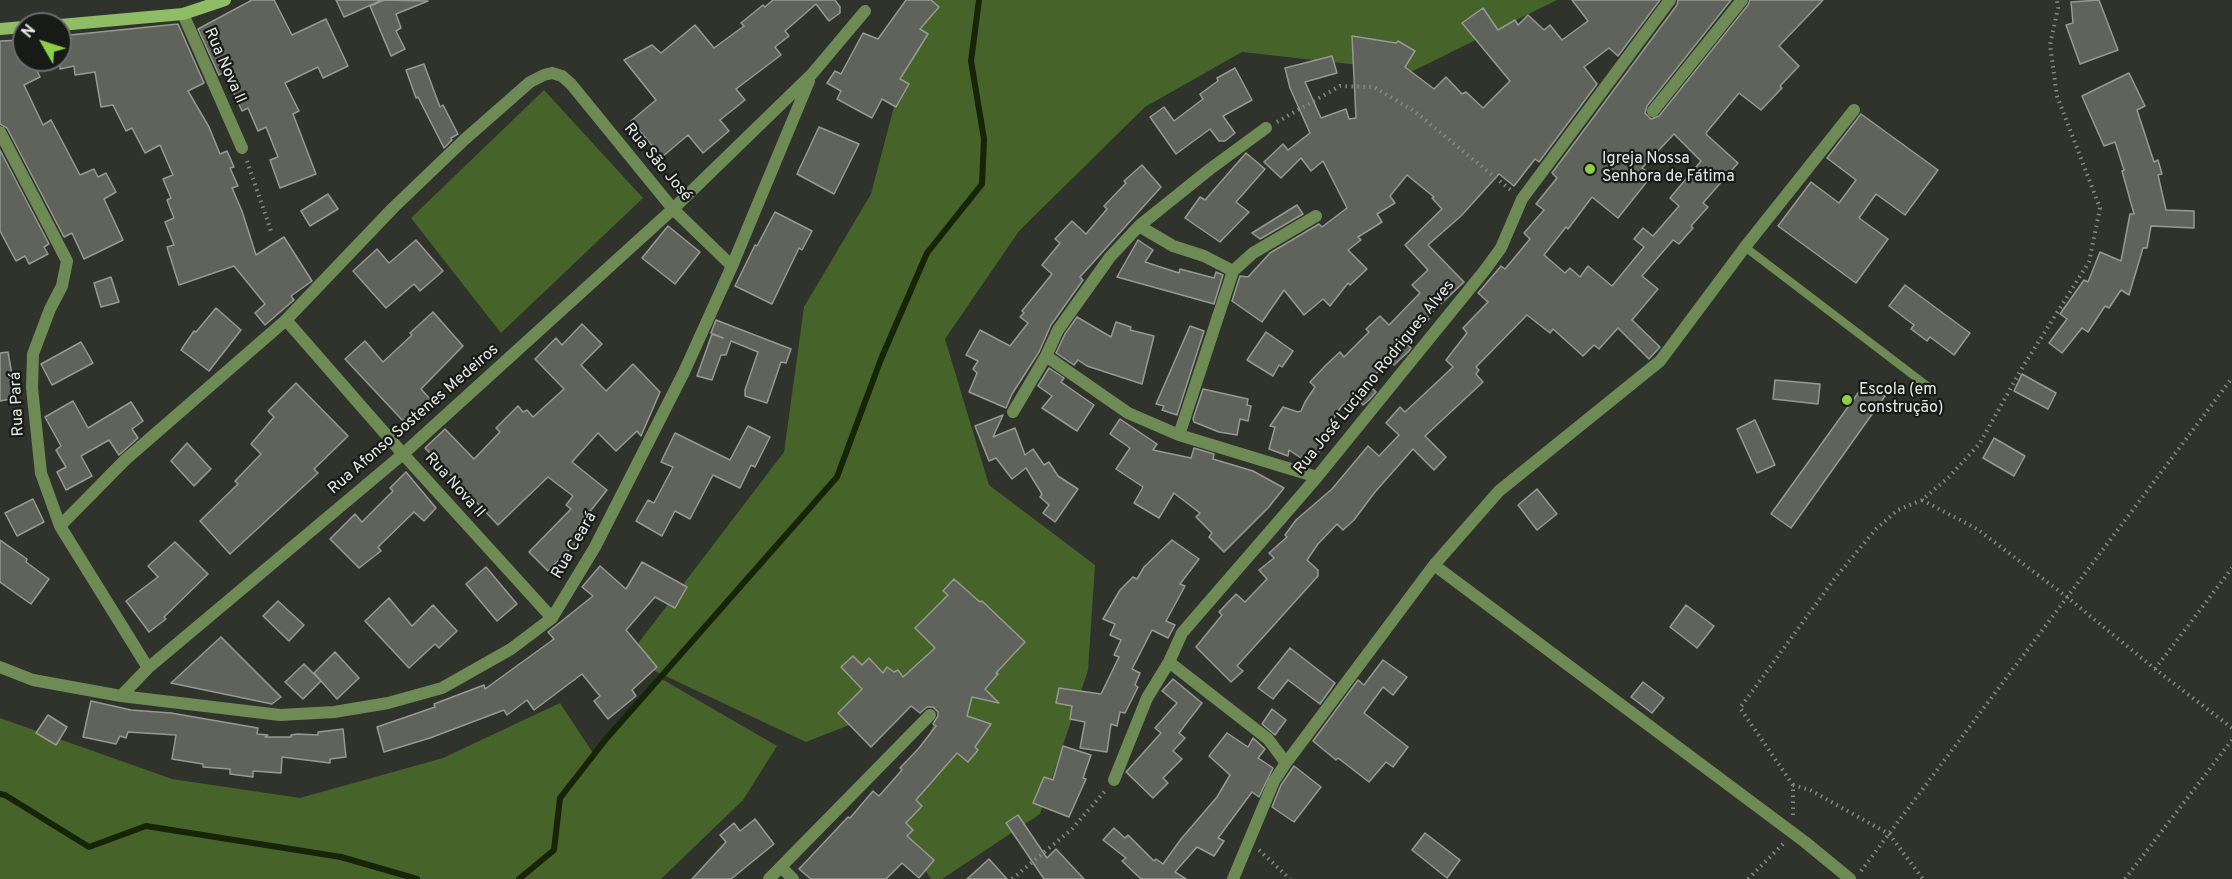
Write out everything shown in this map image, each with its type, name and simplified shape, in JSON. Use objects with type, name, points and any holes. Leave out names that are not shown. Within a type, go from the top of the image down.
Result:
[{"type":"street","points":[[72,24],[183,14],[225,0]]},
{"type":"street","name":"Rua José Luciano Rodrigues Alves","points":[[1114,780],[1148,698],[1169,662],[1182,633],[1317,477],[1485,270],[1501,248],[1522,199],[1670,0]]},
{"type":"street","points":[[1653,111],[1742,0]]},
{"type":"street","points":[[812,74],[865,11]]},
{"type":"street","name":"Rua Nova II","points":[[183,14],[242,148]]},
{"type":"street","name":"Rua São José","points":[[286,320],[393,208],[530,82],[552,74],[562,76],[571,84],[673,209],[732,266]]},
{"type":"street","name":"Rua Afonso Sostenes Medeiros","points":[[121,696],[148,668],[403,454],[673,209],[812,74]]},
{"type":"street","name":"Rua Ceará","points":[[121,696],[280,715],[334,712],[388,703],[442,688],[511,649],[552,618],[595,547],[684,372],[732,266],[812,74]]},
{"type":"street","points":[[1233,879],[1274,781],[1434,565],[1499,490],[1660,361],[1745,247],[1854,110]]},
{"type":"street","points":[[1014,412],[1058,330],[1110,257],[1139,226],[1266,128]]},
{"type":"street","name":"Rua Pará","points":[[0,132],[67,261],[62,286],[50,309],[33,354],[32,388],[40,473],[60,526],[148,668]]},
{"type":"street","points":[[1179,435],[1233,271],[1253,253],[1316,216]]},
{"type":"street","points":[[1139,226],[1173,246],[1204,256],[1233,271]]},
{"type":"street","points":[[60,526],[125,460],[286,320]]},
{"type":"street","name":"Rua Nova II","points":[[286,320],[403,454],[552,618]]},
{"type":"street","points":[[1046,356],[1128,413],[1179,435],[1317,477]]},
{"type":"street","points":[[1434,565],[1793,833],[1850,879]]},
{"type":"street","points":[[1169,662],[1268,739],[1286,763]]},
{"type":"street","points":[[0,667],[33,680],[121,696]]},
{"type":"street","points":[[769,879],[930,715]]},
{"type":"street","points":[[781,867],[793,879]]},
{"type":"lane","points":[[1745,247],[1930,388]]},
{"type":"path","points":[[1748,879],[1793,833],[1792,785],[1740,708],[1795,637],[1835,578],[1876,529],[1898,510],[1922,500],[1949,477],[1980,443],[2022,368],[2089,262],[2100,208],[2056,96],[2050,45],[2058,8],[2056,0]]},
{"type":"path","points":[[1266,128],[1340,86],[1374,87],[1414,111],[1522,199]]},
{"type":"path","points":[[242,148],[272,234]]},
{"type":"path","points":[[1855,879],[2232,378]]},
{"type":"path","points":[[1922,500],[1977,529],[2232,728]]},
{"type":"path","points":[[2155,669],[2232,568]]},
{"type":"path","points":[[2125,879],[2232,740]]},
{"type":"path","points":[[1012,879],[1072,829],[1114,780]]},
{"type":"path","points":[[1792,785],[1810,790],[1889,834],[1923,879]]},
{"type":"path","points":[[1249,843],[1261,850],[1290,879]]},
{"type":"green space","points":[[922,0],[1557,0],[1413,71],[1242,52],[1145,107],[1019,231],[945,339],[989,485],[1095,565],[1088,670],[1040,814],[942,879],[931,879],[890,816],[953,684],[806,742],[627,658],[784,452],[804,307],[871,194]]},
{"type":"green space","points":[[544,90],[643,198],[501,333],[411,218]]},
{"type":"green space","points":[[660,678],[777,746],[743,800],[661,879],[0,879],[0,718],[172,779],[300,798],[443,758],[560,703],[593,753]]},
{"type":"building","points":[[252,0],[274,0],[292,35],[326,19],[348,66],[323,78],[318,67],[285,83],[299,111],[293,114],[316,174],[280,188],[270,160],[278,157],[266,127],[258,131],[248,108],[242,111],[224,72],[219,75],[198,29]]},
{"type":"building","points":[[336,0],[382,0],[344,17]]},
{"type":"building","points":[[384,0],[428,1],[396,14],[401,28],[396,31],[405,49],[391,56],[370,6]]},
{"type":"building","points":[[773,0],[835,0],[840,7],[840,13],[829,21],[816,4],[785,31],[789,36],[775,47],[781,55],[736,89],[745,100],[720,120],[729,131],[703,153],[688,135],[662,157],[631,121],[656,100],[624,60],[652,45],[661,53],[695,25],[714,48],[744,26],[741,23],[763,5],[765,7]]},
{"type":"building","points":[[906,0],[931,0],[939,7],[920,29],[928,34],[900,79],[909,84],[896,107],[882,99],[872,118],[837,99],[841,91],[827,83],[835,71],[841,74],[863,33],[878,39]]},
{"type":"building","points":[[1572,0],[1660,0],[1618,56],[1609,48],[1584,67],[1597,84],[1539,162],[1535,159],[1514,186],[1499,174],[1461,216],[1428,245],[1464,282],[1427,317],[1429,319],[1406,343],[1411,348],[1408,352],[1394,365],[1390,361],[1367,382],[1376,392],[1363,405],[1354,395],[1341,407],[1325,431],[1330,434],[1326,442],[1310,464],[1289,450],[1288,456],[1269,449],[1275,427],[1270,426],[1283,407],[1301,411],[1315,387],[1310,382],[1326,365],[1340,352],[1344,357],[1369,332],[1366,329],[1380,316],[1389,325],[1420,293],[1412,285],[1428,270],[1405,245],[1442,209],[1432,198],[1434,197],[1407,175],[1390,196],[1395,203],[1377,214],[1382,222],[1358,237],[1361,240],[1348,250],[1367,269],[1350,285],[1348,283],[1330,306],[1323,299],[1304,315],[1284,290],[1262,322],[1232,301],[1240,276],[1248,277],[1270,253],[1319,224],[1322,227],[1347,208],[1323,161],[1311,171],[1301,158],[1281,178],[1264,162],[1283,144],[1288,150],[1310,133],[1290,88],[1285,68],[1332,56],[1337,73],[1305,82],[1321,118],[1346,109],[1349,119],[1356,118],[1352,36],[1396,43],[1398,41],[1415,51],[1405,67],[1434,89],[1446,77],[1462,94],[1466,92],[1483,108],[1510,81],[1462,23],[1483,8],[1498,30],[1515,20],[1518,25],[1528,15],[1544,30],[1550,25],[1562,40],[1588,21]]},
{"type":"building","points":[[1678,0],[1731,0],[1647,106],[1645,113],[1651,119],[1659,116],[1750,0],[1823,0],[1779,46],[1799,66],[1780,86],[1782,88],[1761,110],[1739,93],[1706,133],[1738,163],[1703,203],[1708,207],[1691,226],[1693,228],[1679,244],[1673,240],[1642,276],[1658,289],[1632,320],[1660,347],[1649,359],[1618,328],[1599,349],[1594,345],[1583,356],[1553,329],[1550,333],[1527,315],[1476,367],[1479,370],[1476,374],[1483,382],[1425,436],[1446,457],[1434,470],[1413,449],[1354,520],[1343,530],[1337,524],[1307,560],[1318,570],[1318,576],[1237,666],[1243,671],[1231,682],[1196,647],[1222,615],[1219,612],[1236,594],[1245,602],[1267,579],[1259,570],[1274,558],[1269,553],[1287,537],[1285,535],[1296,520],[1332,489],[1368,446],[1379,456],[1399,435],[1386,423],[1400,407],[1405,412],[1453,367],[1446,360],[1467,333],[1463,328],[1488,302],[1478,293],[1501,266],[1505,269],[1530,239],[1524,233],[1544,210],[1536,204],[1557,178],[1552,173],[1677,5]],"holes":[[[1674,134],[1701,161],[1670,198],[1679,206],[1653,236],[1643,228],[1634,239],[1644,247],[1612,286],[1588,266],[1580,277],[1570,268],[1565,273],[1544,255],[1566,227],[1568,229],[1592,197],[1618,218],[1649,179],[1642,173],[1645,170],[1642,168]]]},
{"type":"building","points":[[2099,0],[2118,50],[2080,64],[2066,25],[2073,23],[2071,2]]},
{"type":"building","points":[[178,24],[204,83],[188,91],[209,127],[220,154],[227,151],[234,167],[230,168],[238,186],[232,188],[256,255],[284,237],[312,281],[291,296],[294,300],[265,325],[255,313],[265,304],[234,266],[179,285],[167,247],[174,245],[165,222],[174,218],[167,200],[171,198],[163,179],[173,175],[160,145],[145,153],[132,128],[126,131],[113,105],[101,107],[95,72],[75,75],[74,66],[72,66],[72,35]]},
{"type":"building","points":[[12,40],[12,72],[38,72],[40,77],[24,85],[43,125],[51,120],[80,175],[94,169],[98,177],[106,173],[116,192],[104,199],[123,240],[84,259],[72,233],[64,237],[7,128],[0,124],[0,41]]},
{"type":"building","points":[[424,64],[440,107],[443,105],[458,134],[451,138],[452,140],[444,148],[418,97],[416,98],[406,70]]},
{"type":"building","points":[[1235,68],[1252,100],[1223,116],[1235,133],[1225,141],[1219,141],[1210,129],[1176,154],[1150,117],[1164,107],[1174,121],[1203,99],[1200,94],[1218,81],[1217,78]]},
{"type":"building","points":[[2129,73],[2145,106],[2137,110],[2154,162],[2158,160],[2162,174],[2158,175],[2166,210],[2194,211],[2194,228],[2151,226],[2147,248],[2143,248],[2129,295],[2121,290],[2109,308],[2105,306],[2088,332],[2082,328],[2062,353],[2049,343],[2067,319],[2060,314],[2084,280],[2088,282],[2100,252],[2121,261],[2130,214],[2134,214],[2115,142],[2104,146],[2082,96]]},
{"type":"building","points":[[1861,114],[1938,170],[1905,215],[1876,194],[1859,218],[1888,239],[1856,283],[1778,226],[1811,182],[1839,203],[1856,180],[1827,158]]},
{"type":"building","points":[[819,127],[859,144],[834,194],[797,174]]},
{"type":"building","points":[[0,150],[49,244],[44,247],[48,254],[29,264],[25,256],[16,261],[0,231]]},
{"type":"building","points":[[1246,153],[1265,169],[1236,202],[1249,212],[1220,242],[1185,218],[1200,197],[1205,200]]},
{"type":"building","points":[[1142,165],[1161,187],[1080,277],[1083,280],[1051,325],[1039,352],[1012,394],[1006,408],[969,392],[977,373],[973,369],[978,361],[966,355],[980,330],[1010,346],[1028,323],[1020,317],[1024,313],[1022,311],[1052,274],[1042,265],[1060,243],[1055,239],[1072,221],[1086,234],[1107,209],[1104,206],[1126,183],[1124,181]]},
{"type":"building","points":[[328,194],[338,209],[310,226],[301,211]]},
{"type":"building","points":[[1297,205],[1303,214],[1260,239],[1252,233]]},
{"type":"building","points":[[775,212],[812,231],[802,250],[799,248],[772,304],[735,286],[755,245],[757,246]]},
{"type":"building","points":[[668,226],[700,252],[675,284],[642,258]]},
{"type":"building","points":[[416,240],[443,271],[420,291],[414,284],[386,308],[353,271],[377,249],[389,263]]},
{"type":"building","points":[[1138,240],[1153,250],[1145,262],[1179,273],[1180,269],[1214,278],[1216,272],[1223,275],[1214,304],[1117,277]]},
{"type":"building","points":[[111,277],[119,302],[101,307],[94,283]]},
{"type":"building","points":[[1905,285],[1970,333],[1954,355],[1930,337],[1927,341],[1911,329],[1914,325],[1889,306]]},
{"type":"building","points":[[216,308],[241,330],[209,371],[181,350],[194,331],[196,332]]},
{"type":"building","points":[[433,312],[463,346],[421,389],[430,399],[404,422],[345,359],[365,341],[383,362]]},
{"type":"building","points":[[1077,317],[1111,337],[1116,322],[1131,327],[1130,330],[1154,336],[1142,384],[1087,366],[1078,360],[1074,365],[1056,353]]},
{"type":"building","points":[[716,320],[791,349],[786,363],[781,362],[767,403],[745,396],[758,352],[731,341],[726,355],[721,355],[712,380],[697,376],[712,334],[723,338],[711,333]]},
{"type":"building","points":[[582,324],[602,344],[581,365],[606,391],[633,364],[660,392],[641,436],[637,431],[616,451],[598,433],[572,462],[607,490],[577,528],[584,535],[548,571],[529,552],[571,509],[566,505],[573,496],[548,477],[498,525],[425,448],[445,429],[474,459],[500,432],[496,428],[518,406],[523,412],[527,410],[533,417],[564,389],[535,359],[556,338],[562,345]]},
{"type":"building","points":[[1190,326],[1204,331],[1177,415],[1162,410],[1164,406],[1156,404]]},
{"type":"building","points":[[1266,332],[1293,351],[1282,367],[1279,365],[1273,376],[1247,360]]},
{"type":"building","points":[[81,342],[93,363],[52,385],[41,364]]},
{"type":"building","points":[[8,352],[16,398],[0,401],[0,353]]},
{"type":"building","points":[[1049,368],[1064,378],[1061,382],[1094,405],[1077,431],[1042,408],[1052,396],[1038,386]]},
{"type":"building","points":[[2022,374],[2056,393],[2048,409],[2014,391]]},
{"type":"building","points":[[1775,380],[1820,384],[1818,404],[1773,399]]},
{"type":"building","points":[[1866,382],[1885,396],[1791,528],[1771,514]]},
{"type":"building","points":[[296,383],[348,436],[314,469],[318,473],[230,554],[200,521],[238,484],[235,481],[261,454],[251,444],[274,417],[268,411]]},
{"type":"building","points":[[1203,389],[1248,399],[1247,405],[1251,406],[1248,421],[1240,419],[1237,435],[1219,432],[1194,422]]},
{"type":"building","points":[[73,401],[88,428],[131,402],[143,421],[132,429],[138,438],[119,455],[109,440],[81,456],[92,476],[66,490],[57,472],[66,467],[56,450],[61,446],[45,417]]},
{"type":"building","points":[[1003,415],[993,437],[1015,428],[1025,455],[1033,449],[1044,465],[1049,462],[1058,476],[1078,489],[1055,522],[1043,513],[1049,505],[1040,497],[1042,494],[1026,468],[1012,479],[996,458],[989,461],[975,426]]},
{"type":"building","points":[[1120,419],[1157,444],[1153,450],[1191,458],[1194,448],[1214,454],[1213,459],[1253,471],[1284,488],[1268,508],[1224,552],[1209,537],[1212,533],[1196,517],[1200,513],[1174,493],[1159,518],[1134,503],[1143,487],[1116,469],[1130,448],[1110,434]]},
{"type":"building","points":[[1755,420],[1775,465],[1757,473],[1737,429]]},
{"type":"building","points":[[748,426],[770,437],[755,467],[751,465],[740,488],[713,475],[690,519],[675,511],[662,536],[636,521],[648,500],[654,503],[673,467],[661,462],[675,433],[730,460]]},
{"type":"building","points":[[1994,438],[2025,456],[2014,476],[1983,458]]},
{"type":"building","points":[[187,443],[211,469],[194,486],[171,461]]},
{"type":"building","points":[[406,472],[436,508],[424,521],[414,512],[378,547],[381,551],[359,568],[330,539],[355,514],[362,522],[393,491],[390,488]]},
{"type":"building","points":[[1537,489],[1557,514],[1537,530],[1518,505]]},
{"type":"building","points":[[33,499],[44,522],[17,536],[5,513]]},
{"type":"building","points":[[0,540],[27,559],[26,562],[49,579],[31,604],[0,582]]},
{"type":"building","points":[[1172,540],[1199,559],[1180,584],[1185,586],[1166,621],[1175,625],[1168,638],[1152,630],[1132,669],[1140,673],[1135,685],[1138,687],[1125,713],[1120,712],[1117,726],[1111,724],[1107,752],[1080,748],[1085,722],[1070,719],[1072,706],[1056,703],[1059,688],[1101,694],[1119,657],[1114,655],[1121,640],[1110,635],[1115,624],[1103,619],[1120,590],[1133,577],[1137,579],[1144,567]]},
{"type":"building","points":[[175,542],[208,574],[164,617],[166,619],[149,632],[126,601],[158,577],[148,566]]},
{"type":"building","points":[[642,562],[687,587],[675,608],[655,597],[626,630],[657,667],[632,690],[636,696],[608,719],[594,701],[600,696],[582,674],[534,710],[527,700],[507,715],[504,710],[430,738],[384,752],[377,727],[435,707],[434,704],[484,685],[485,689],[554,639],[548,632],[593,596],[582,587],[600,566],[626,589]]},
{"type":"building","points":[[486,567],[517,604],[497,621],[466,584]]},
{"type":"building","points":[[954,579],[980,602],[982,601],[1025,642],[996,673],[998,674],[985,689],[999,703],[972,697],[967,716],[991,724],[975,747],[978,750],[968,762],[957,753],[916,800],[922,806],[906,823],[913,830],[907,836],[934,860],[919,878],[902,863],[886,879],[811,879],[799,869],[848,817],[850,818],[873,791],[879,796],[936,726],[933,724],[938,716],[938,712],[933,707],[927,707],[920,713],[911,706],[871,747],[838,713],[862,689],[841,667],[853,656],[862,665],[869,658],[883,673],[887,667],[894,672],[898,670],[903,677],[935,648],[915,628],[948,595],[943,591]]},
{"type":"building","points":[[389,598],[412,626],[433,605],[457,631],[439,648],[435,644],[409,668],[365,621]]},
{"type":"building","points":[[278,601],[304,625],[289,641],[263,616]]},
{"type":"building","points":[[1686,605],[1714,626],[1697,648],[1670,627]]},
{"type":"building","points":[[221,637],[281,697],[272,704],[171,683]]},
{"type":"building","points":[[1290,648],[1335,683],[1320,704],[1288,680],[1273,699],[1258,688]]},
{"type":"building","points":[[335,652],[359,678],[337,699],[314,673]]},
{"type":"building","points":[[1383,660],[1407,677],[1393,695],[1383,687],[1364,713],[1408,747],[1393,767],[1386,762],[1369,782],[1313,741],[1358,680],[1364,685]]},
{"type":"building","points":[[304,664],[321,681],[303,699],[285,682]]},
{"type":"building","points":[[1173,679],[1202,703],[1179,733],[1185,738],[1173,751],[1182,759],[1163,778],[1168,783],[1153,798],[1126,772],[1161,733],[1155,728],[1177,703],[1162,691]]},
{"type":"building","points":[[1643,682],[1664,698],[1652,713],[1631,697]]},
{"type":"building","points":[[91,701],[131,710],[171,713],[258,728],[257,734],[268,735],[265,737],[318,735],[318,732],[343,729],[346,757],[330,759],[330,763],[282,757],[281,773],[253,771],[253,777],[230,774],[230,769],[203,767],[203,764],[172,759],[176,735],[128,732],[126,738],[120,736],[116,744],[83,737]]},
{"type":"building","points":[[1272,709],[1286,720],[1275,735],[1262,724]]},
{"type":"building","points":[[48,715],[67,727],[56,745],[36,733]]},
{"type":"building","points":[[1227,733],[1248,747],[1253,738],[1265,749],[1258,758],[1273,768],[1259,797],[1252,792],[1218,838],[1224,841],[1214,856],[1197,847],[1175,872],[1186,879],[1141,879],[1122,861],[1126,858],[1103,840],[1114,828],[1125,838],[1128,835],[1154,861],[1156,859],[1163,864],[1217,797],[1230,775],[1209,756]]},
{"type":"building","points":[[1063,746],[1091,755],[1083,778],[1086,779],[1069,817],[1033,803],[1044,777],[1053,780]]},
{"type":"building","points":[[1294,766],[1321,787],[1294,822],[1272,807],[1281,785]]},
{"type":"building","points":[[1018,815],[1047,858],[1056,849],[1084,879],[1044,879],[1006,823]]},
{"type":"building","points":[[755,819],[774,844],[731,879],[692,879],[726,842],[720,835],[734,823],[740,831]]},
{"type":"building","points":[[1425,833],[1460,860],[1447,878],[1412,850]]},
{"type":"building","points":[[989,859],[1007,879],[967,879]]},
{"type":"waterway","points":[[519,879],[554,850],[560,798],[606,739],[837,477],[881,359],[927,253],[982,184],[984,139],[971,61],[979,0]]},
{"type":"waterway","points":[[0,794],[89,847],[146,826],[341,857],[417,879]]},
{"type":"place","name":"Igreja Nossa Senhora de Fátima","points":[[1590,169]]},
{"type":"place","name":"Escola (em construção)","points":[[1847,400]]}]
